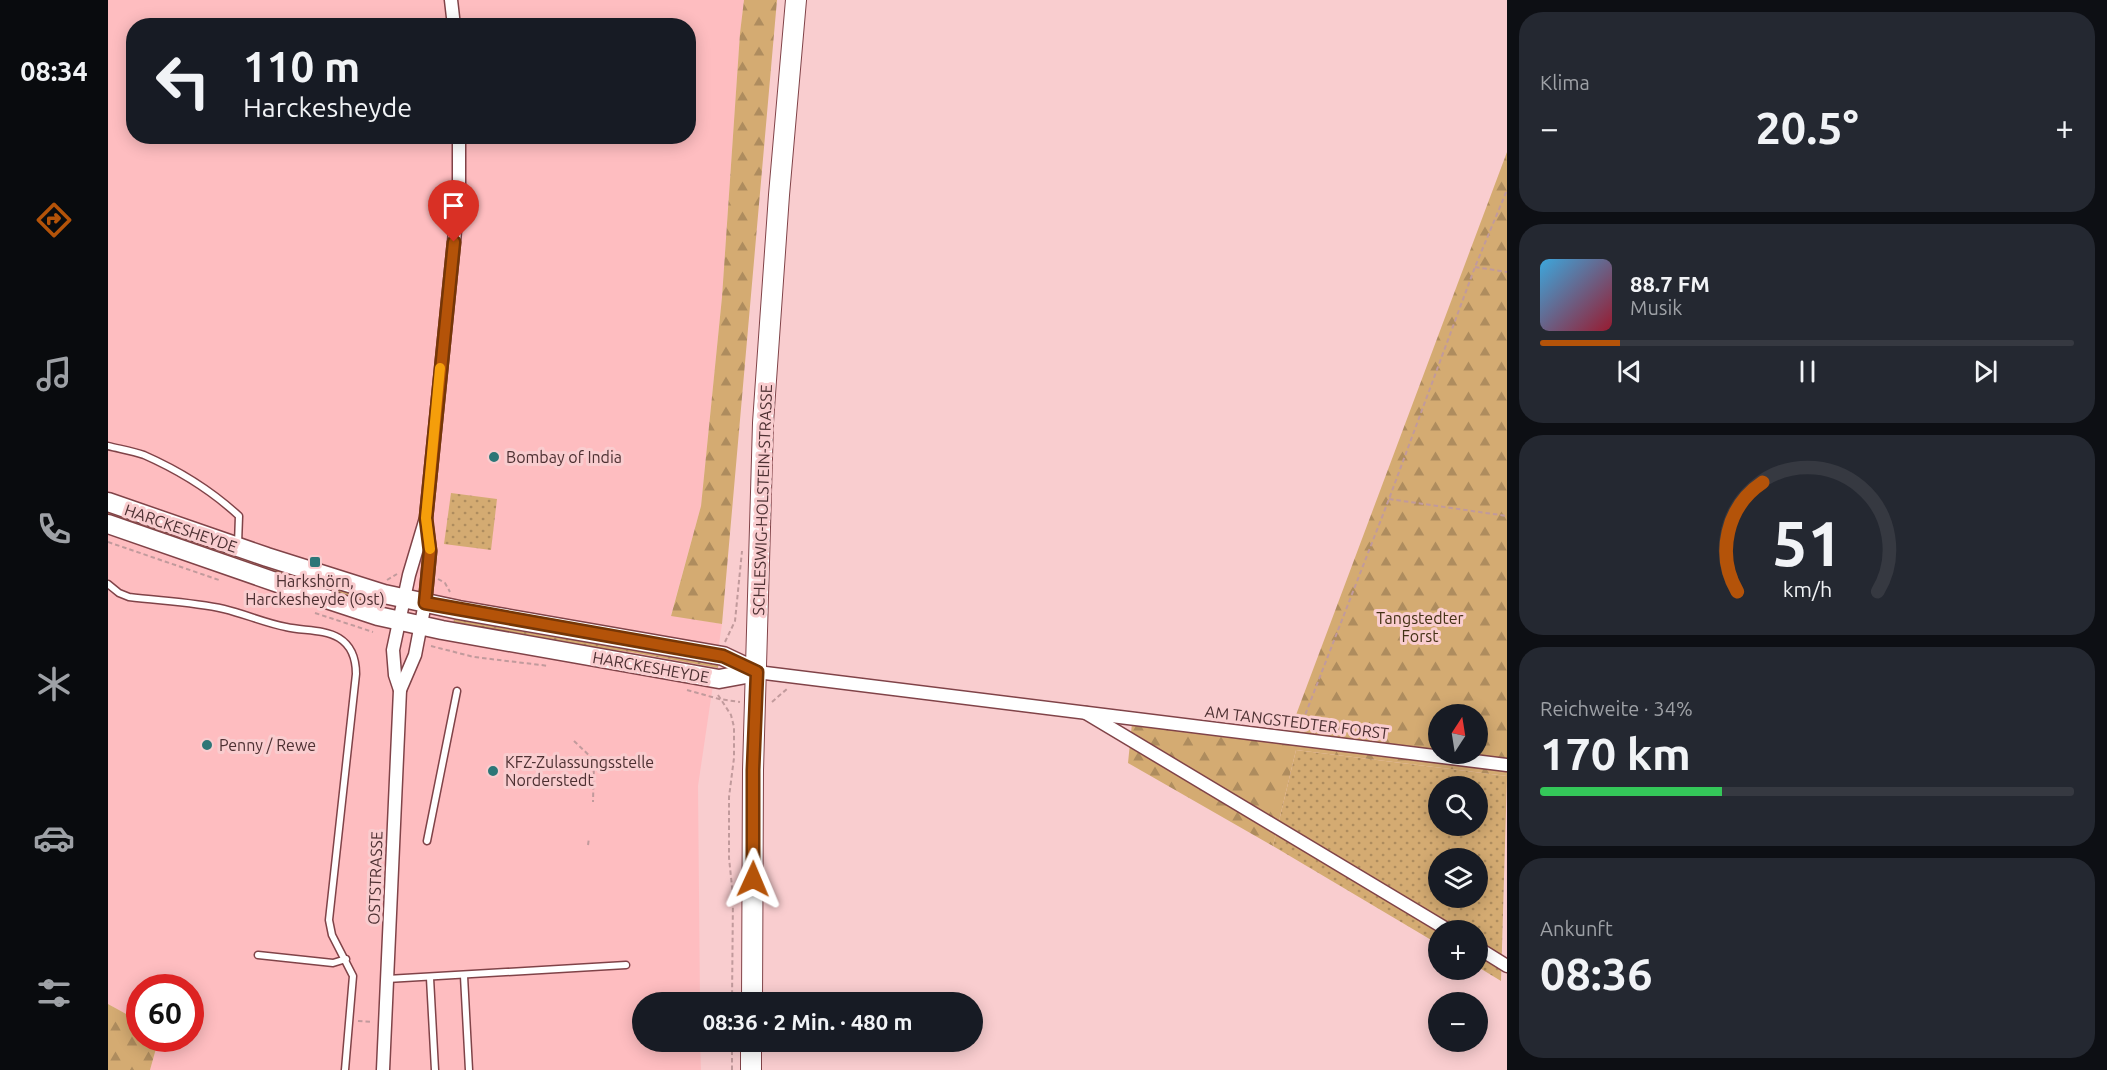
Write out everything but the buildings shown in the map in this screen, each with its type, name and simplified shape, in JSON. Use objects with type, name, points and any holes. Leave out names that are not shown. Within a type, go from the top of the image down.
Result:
[{"type":"main road","name":"SCHLESWIG-HOLSTEIN-STRASSE","points":[[752,992],[753,770],[763,423],[796,0]]},
{"type":"main road","name":"HARCKESHEYDE","points":[[108,502],[311,572],[404,598],[723,656],[757,672]]},
{"type":"main road","name":"HARCKESHEYDE","points":[[108,524],[281,584],[369,613],[398,620],[719,679],[757,672]]},
{"type":"main road","points":[[751,1052],[751,1070]]},
{"type":"street","points":[[451,0],[453,18]]},
{"type":"street","name":"OSTSTRASSE","points":[[400,690],[395,675],[393,650],[398,620],[426,518],[454,242],[459,185],[459,144]]},
{"type":"street","name":"OSTSTRASSE","points":[[384,1069],[400,690],[415,655],[425,603],[430,551],[426,518]]},
{"type":"street","name":"AM TANGSTEDTER FORST","points":[[757,672],[1507,765]]},
{"type":"street","name":"AM TANGSTEDTER FORST","points":[[1083,711],[1431,920]]},
{"type":"street","points":[[1488,954],[1507,966]]},
{"type":"lane","points":[[108,446],[143,455],[187,478],[224,502],[240,516],[238,547]]},
{"type":"lane","points":[[108,584],[119,593],[129,597],[214,607],[254,616],[283,627],[325,633],[338,638],[350,649],[356,674],[329,920],[332,935],[353,976],[345,1070]]},
{"type":"lane","points":[[427,841],[457,691]]},
{"type":"lane","points":[[258,955],[333,963],[346,959]]},
{"type":"lane","points":[[387,979],[626,965]]},
{"type":"lane","points":[[464,976],[469,1070]]},
{"type":"lane","points":[[430,978],[435,1070]]},
{"type":"path","points":[[1296,738],[1389,499],[1475,267],[1507,190]]},
{"type":"path","points":[[1475,267],[1507,272]]},
{"type":"path","points":[[1389,499],[1507,516]]},
{"type":"path","points":[[386,582],[387,578],[403,574]]},
{"type":"path","points":[[439,579],[450,591],[449,595]]},
{"type":"path","points":[[438,648],[474,657],[550,666]]},
{"type":"path","points":[[766,704],[771,704],[783,690],[807,678]]},
{"type":"path","points":[[680,689],[736,701]]},
{"type":"path","points":[[719,699],[730,715],[734,727],[734,758],[729,797],[729,858],[733,896],[732,992]]},
{"type":"path","points":[[574,741],[594,760],[593,802]]},
{"type":"path","points":[[588,845],[589,838]]},
{"type":"path","points":[[350,1020],[385,1023]]},
{"type":"path","points":[[732,1052],[732,1070]]},
{"type":"shaded area","points":[[108,0],[744,0],[722,297],[701,506],[671,615],[722,624],[698,786],[700,992],[632,992],[632,1052],[700,1052],[701,1070],[150,1070],[155,1052],[204,1052],[204,974],[126,974],[126,1014],[108,1004]]},
{"type":"green space","points":[[744,0],[777,0],[722,624],[671,616],[701,506],[722,297]]},
{"type":"green space","name":"Tangstedter Forst","points":[[1507,152],[1507,776],[1296,750],[1273,846],[1128,763],[1132,723],[1180,718],[1290,731]]},
{"type":"green space","points":[[451,493],[497,499],[491,550],[444,544]]},
{"type":"green space","points":[[108,508],[376,597],[373,606],[108,516]]},
{"type":"green space","points":[[454,619],[537,634],[719,661],[718,668],[630,652],[535,641],[453,626]]},
{"type":"green space","points":[[1296,750],[1507,776],[1501,981],[1488,973],[1488,920],[1428,920],[1428,938],[1273,846]]},
{"type":"green space","points":[[108,1004],[126,1014],[126,1052],[155,1052],[150,1070],[108,1070]]},
{"type":"slow traffic","points":[[430,549],[426,518],[440,368]]},
{"type":"place","name":"Bombay of India","points":[[494,457]]},
{"type":"place","name":"Harkshörn, Harckesheyde (Ost)","points":[[315,562]]},
{"type":"place","name":"Penny / Rewe","points":[[207,745]]},
{"type":"place","name":"KFZ-Zulassungsstelle Norderstedt","points":[[493,771]]},
{"type":"route","points":[[454,242],[426,518],[430,551],[425,603],[723,656],[757,672],[753,770],[753,879]]}]
